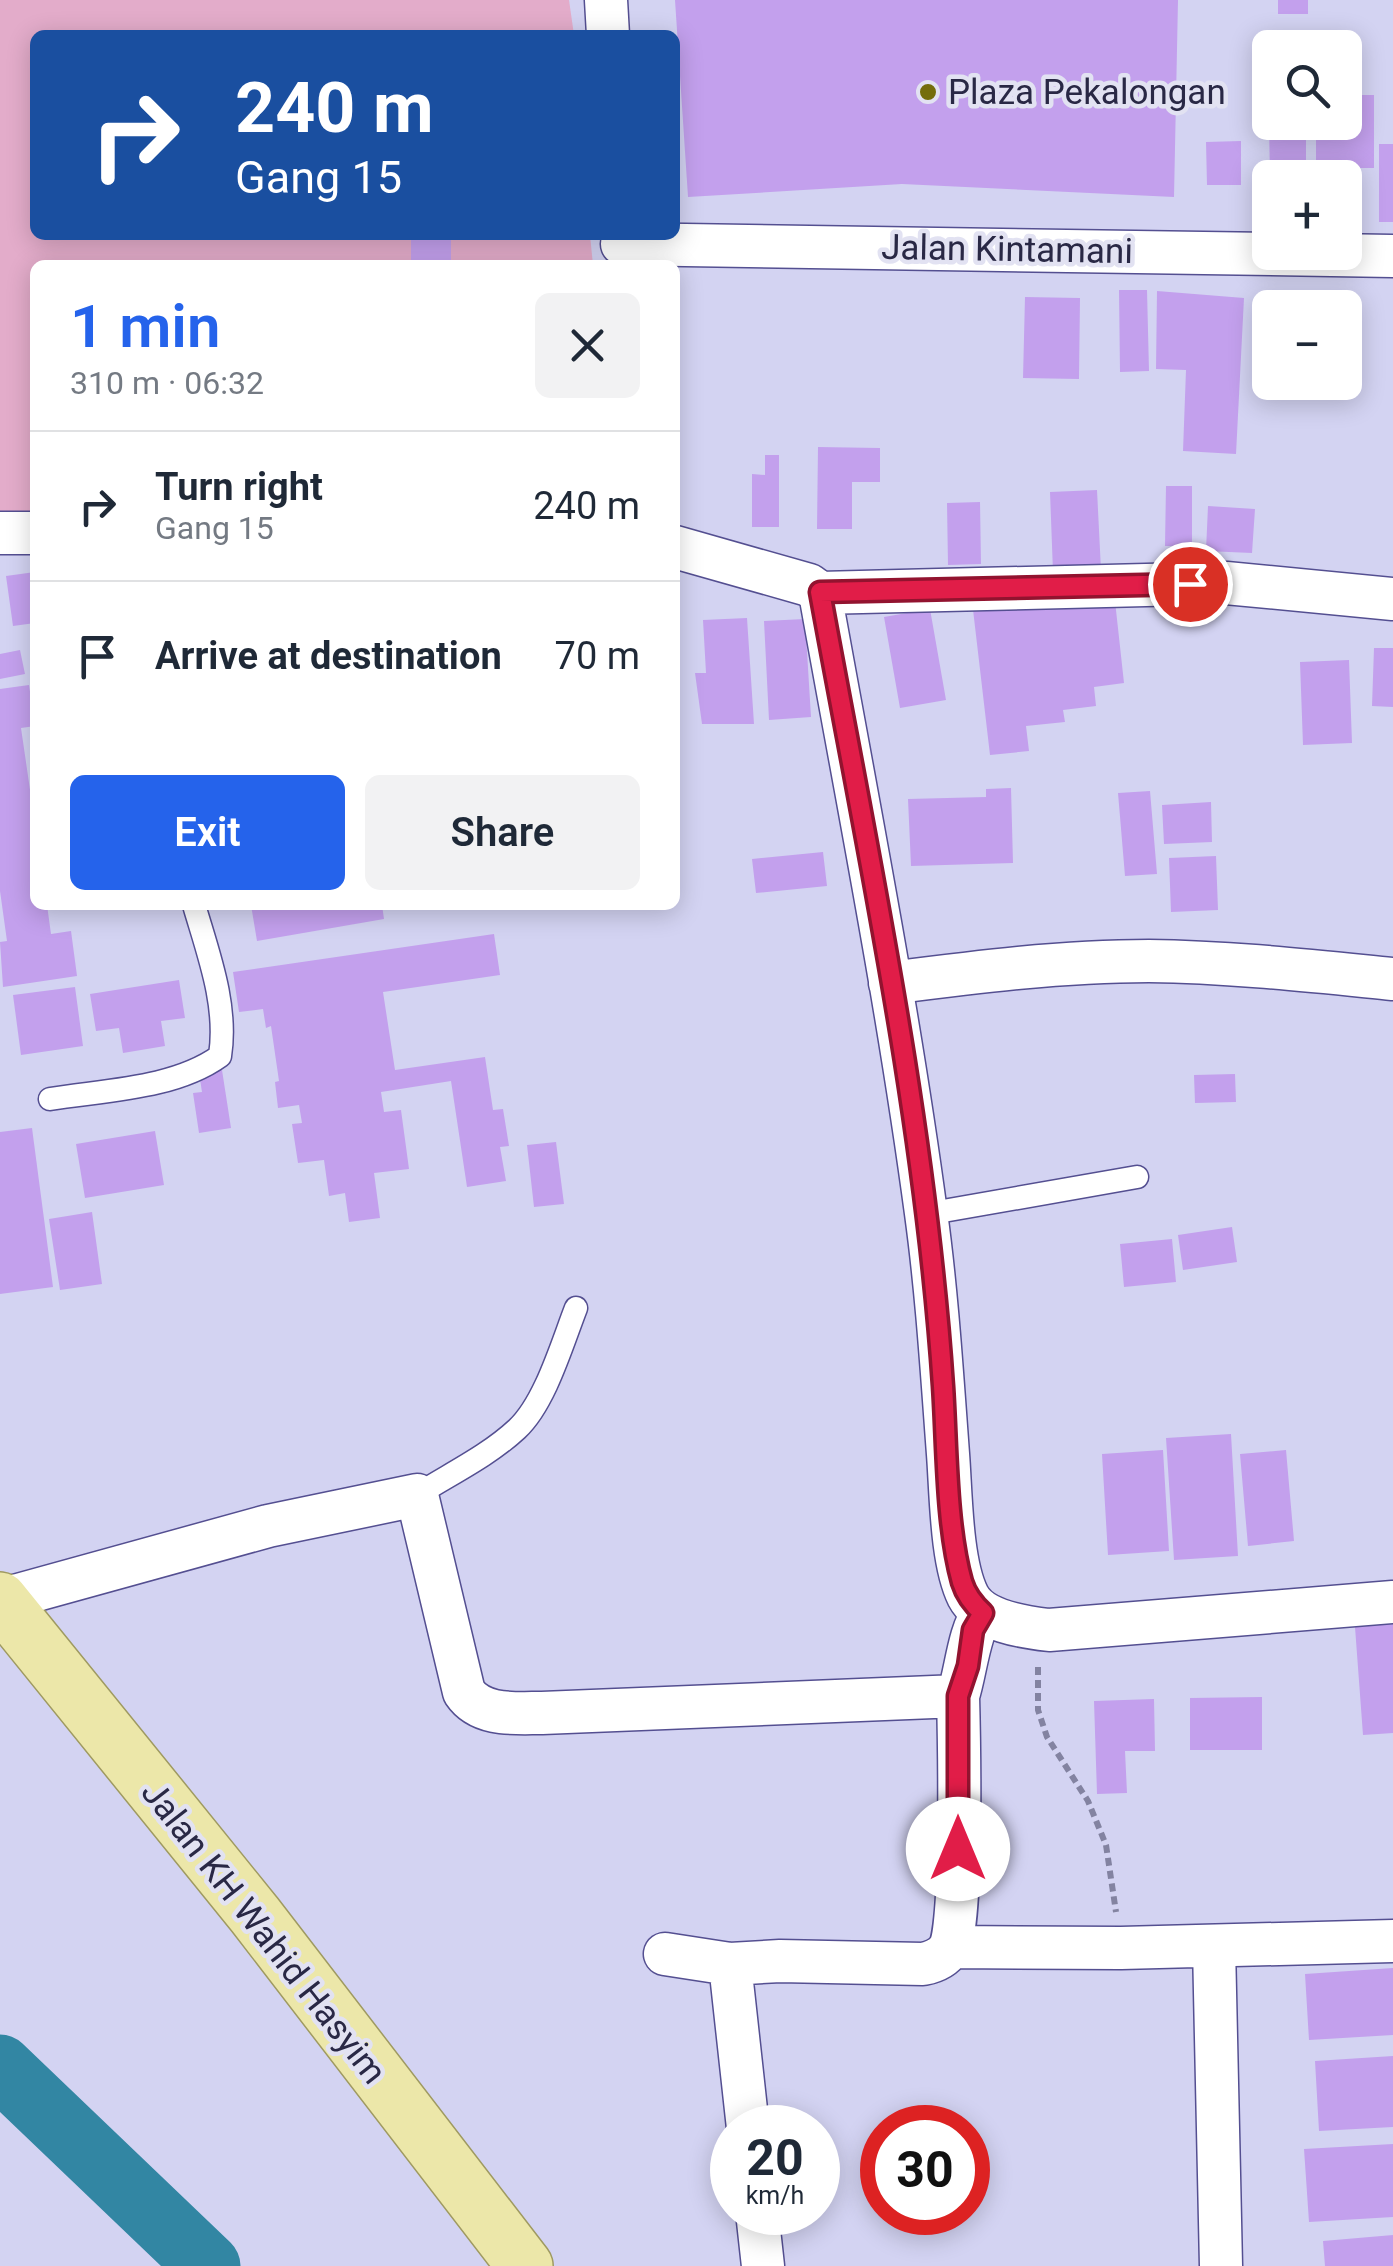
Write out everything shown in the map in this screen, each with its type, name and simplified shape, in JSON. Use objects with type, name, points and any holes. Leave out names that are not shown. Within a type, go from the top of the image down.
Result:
[{"type":"main road","name":"Jalan KH Wahid Hasyim","points":[[0,1600],[255,1914],[525,2266]]},
{"type":"street","points":[[606,0],[608,30]]},
{"type":"street","name":"Jalan Kintamani","points":[[622,248],[1393,256]]},
{"type":"street","points":[[0,533],[30,533]]},
{"type":"street","points":[[680,548],[820,592],[1226,582],[1393,599]]},
{"type":"street","points":[[820,592],[890,983],[926,1214],[953,1523],[962,1582],[970,1600],[983,1613],[1028,1628],[1049,1630],[1393,1602]]},
{"type":"street","points":[[890,983],[1028,966],[1147,961],[1393,979]]},
{"type":"street","points":[[0,1600],[268,1526],[417,1495],[464,1692],[482,1708],[504,1713],[542,1713],[958,1696]]},
{"type":"street","points":[[665,1954],[730,1964],[923,1964],[940,1958],[950,1947],[956,1920],[958,1696],[968,1666],[973,1630],[983,1613]]},
{"type":"street","points":[[950,1947],[1121,1948],[1393,1941]]},
{"type":"street","points":[[1214,1946],[1221,2266]]},
{"type":"street","points":[[730,1964],[745,2105]]},
{"type":"street","points":[[760,2235],[763,2266]]},
{"type":"lane","points":[[50,1099],[178,1077],[220,1056],[223,1035],[219,1002],[195,910]]},
{"type":"lane","points":[[926,1214],[1138,1177]]},
{"type":"lane","points":[[417,1495],[519,1427],[537,1400],[576,1308]]},
{"type":"path","points":[[1049,1630],[1038,1657],[1038,1710],[1046,1737],[1088,1802],[1106,1844],[1121,1948]]},
{"type":"shaded area","points":[[0,0],[569,0],[573,30],[30,30],[30,240],[590,240],[592,260],[30,260],[30,514],[0,513]]},
{"type":"building","name":"Plaza Pekalongan","points":[[675,0],[1178,0],[1174,197],[902,184],[688,197],[680,30]]},
{"type":"building","points":[[1278,0],[1308,0],[1308,14],[1278,14]]},
{"type":"building","points":[[1362,95],[1374,95],[1374,168],[1362,168],[1362,160],[1316,160],[1316,140],[1362,140]]},
{"type":"building","points":[[1269,140],[1306,140],[1306,160],[1270,160]]},
{"type":"building","points":[[1241,141],[1241,185],[1207,185],[1206,142]]},
{"type":"building","points":[[1379,144],[1393,144],[1393,222],[1379,222]]},
{"type":"building","points":[[411,240],[451,240],[451,260],[411,260]]},
{"type":"building","points":[[1119,290],[1147,290],[1149,371],[1120,372]]},
{"type":"building","points":[[1157,291],[1244,298],[1236,454],[1183,451],[1186,370],[1156,369]]},
{"type":"building","points":[[1025,297],[1080,298],[1079,379],[1023,378]]},
{"type":"building","points":[[818,447],[880,448],[880,482],[852,482],[852,529],[817,529]]},
{"type":"building","points":[[765,455],[779,455],[779,527],[752,527],[752,474],[765,475]]},
{"type":"building","points":[[1166,486],[1192,486],[1192,546],[1165,546]]},
{"type":"building","points":[[1097,490],[1101,570],[1053,572],[1050,492]]},
{"type":"building","points":[[980,502],[981,564],[948,565],[947,503]]},
{"type":"building","points":[[1208,506],[1255,509],[1252,553],[1206,551]]},
{"type":"building","points":[[30,573],[30,624],[13,626],[6,576]]},
{"type":"building","points":[[972,601],[1115,601],[1124,683],[1094,687],[1096,706],[1063,710],[1065,722],[1026,726],[1029,751],[990,755]]},
{"type":"building","points":[[930,609],[946,700],[900,708],[884,617]]},
{"type":"building","points":[[747,618],[754,724],[702,724],[695,673],[706,673],[703,620]]},
{"type":"building","points":[[805,619],[811,717],[769,720],[764,621]]},
{"type":"building","points":[[1374,648],[1393,648],[1393,707],[1372,706]]},
{"type":"building","points":[[20,650],[25,674],[0,679],[0,654]]},
{"type":"building","points":[[1349,660],[1352,743],[1303,745],[1300,662]]},
{"type":"building","points":[[29,685],[30,727],[21,728],[30,790],[30,910],[48,910],[51,934],[71,931],[77,976],[3,987],[0,942],[7,941],[0,891],[0,689]]},
{"type":"building","points":[[1011,788],[1013,863],[911,866],[908,799],[986,797],[986,789]]},
{"type":"building","points":[[1150,791],[1157,874],[1125,876],[1118,793]]},
{"type":"building","points":[[1211,802],[1212,842],[1164,844],[1162,805]]},
{"type":"building","points":[[823,852],[827,886],[756,893],[752,859]]},
{"type":"building","points":[[1216,856],[1218,910],[1171,912],[1169,858]]},
{"type":"building","points":[[252,910],[383,910],[384,919],[257,941]]},
{"type":"building","points":[[494,934],[500,975],[383,992],[395,1070],[485,1057],[493,1110],[503,1109],[509,1146],[500,1147],[506,1181],[467,1187],[451,1081],[381,1092],[384,1112],[401,1110],[409,1169],[374,1173],[380,1218],[349,1222],[345,1193],[329,1196],[324,1160],[298,1163],[292,1124],[302,1123],[299,1105],[278,1108],[275,1082],[279,1081],[271,1026],[266,1028],[263,1009],[239,1012],[233,972]]},
{"type":"building","points":[[179,980],[185,1018],[161,1021],[165,1046],[123,1053],[119,1028],[96,1031],[90,994]]},
{"type":"building","points":[[75,987],[83,1046],[21,1055],[13,995]]},
{"type":"building","points":[[222,1070],[231,1128],[199,1133],[193,1093],[202,1092],[199,1073]]},
{"type":"building","points":[[1235,1074],[1236,1102],[1195,1103],[1194,1075]]},
{"type":"building","points":[[32,1128],[53,1287],[0,1294],[0,1132]]},
{"type":"building","points":[[155,1131],[164,1185],[85,1198],[76,1144]]},
{"type":"building","points":[[556,1142],[564,1204],[534,1207],[527,1145]]},
{"type":"building","points":[[92,1212],[102,1284],[60,1290],[49,1219]]},
{"type":"building","points":[[1232,1227],[1237,1262],[1183,1270],[1178,1235]]},
{"type":"building","points":[[1172,1239],[1176,1282],[1124,1287],[1120,1244]]},
{"type":"building","points":[[1231,1434],[1238,1556],[1174,1560],[1166,1438]]},
{"type":"building","points":[[1163,1450],[1169,1551],[1108,1555],[1102,1454]]},
{"type":"building","points":[[1286,1450],[1294,1541],[1248,1546],[1240,1454]]},
{"type":"building","points":[[1393,1624],[1393,1733],[1363,1735],[1355,1627]]},
{"type":"building","points":[[1262,1697],[1262,1750],[1190,1750],[1190,1698]]},
{"type":"building","points":[[1154,1699],[1155,1751],[1125,1751],[1127,1793],[1097,1794],[1094,1701]]},
{"type":"building","points":[[1393,1968],[1393,2035],[1309,2040],[1305,1974]]},
{"type":"building","points":[[1393,2056],[1393,2127],[1319,2131],[1315,2061]]},
{"type":"building","points":[[1393,2144],[1393,2217],[1309,2222],[1304,2149]]},
{"type":"building","points":[[1393,2235],[1393,2266],[1325,2266],[1323,2241]]},
{"type":"waterway","points":[[0,2067],[208,2266]]},
{"type":"place","name":"Plaza Pekalongan","points":[[928,92]]},
{"type":"route","points":[[958,1849],[958,1696],[968,1666],[973,1630],[983,1613],[970,1600],[962,1582],[953,1523],[926,1214],[854,769],[820,592],[1190,584]]}]
